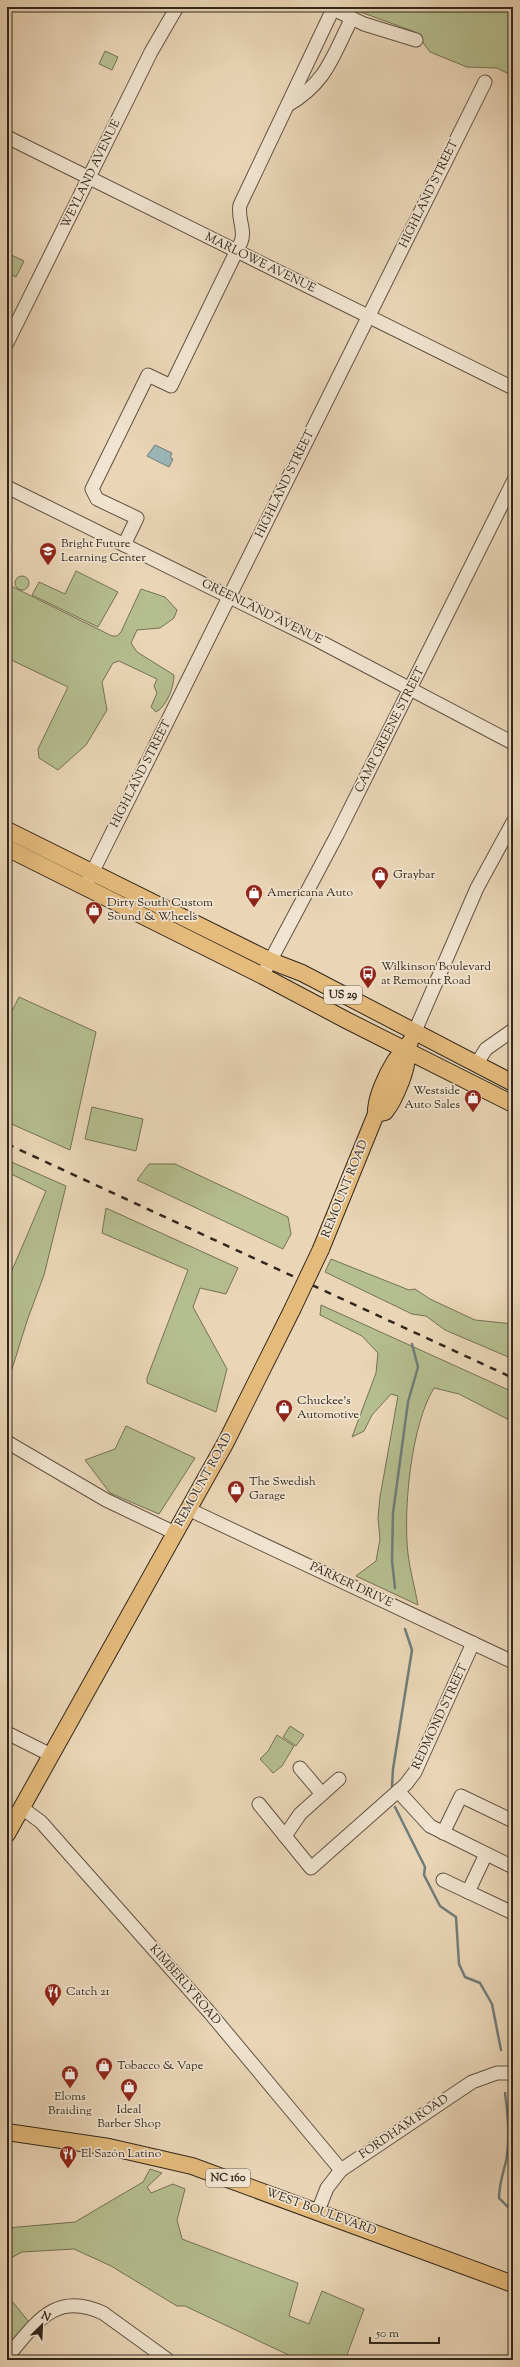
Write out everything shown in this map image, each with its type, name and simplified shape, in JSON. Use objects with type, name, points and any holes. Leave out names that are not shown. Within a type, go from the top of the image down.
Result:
[{"type":"main road","name":"US 29","points":[[7,830],[89,880],[264,976],[513,1104]]},
{"type":"main road","name":"US 29","points":[[7,848],[89,880],[271,961],[302,973],[513,1083]]},
{"type":"main road","name":"REMOUNT ROAD","points":[[7,1834],[243,1409],[321,1249],[376,1114],[378,1098],[394,1063],[406,1050],[415,1031]]},
{"type":"main road","name":"WEST BOULEVARD","points":[[7,2132],[109,2147],[150,2155],[215,2174],[513,2284]]},
{"type":"street","name":"WEYLAND AVENUE","points":[[7,343],[151,52],[177,7]]},
{"type":"street","points":[[124,545],[137,518],[97,499],[92,489],[148,375],[171,386],[243,238],[243,229],[238,212],[240,205],[331,8],[352,18],[416,40]]},
{"type":"street","points":[[287,106],[304,96],[322,78],[352,18]]},
{"type":"street","name":"HIGHLAND STREET","points":[[89,880],[485,82]]},
{"type":"street","name":"MARLOWE AVENUE","points":[[7,137],[513,388]]},
{"type":"street","name":"CAMP GREENE STREET","points":[[264,976],[411,688],[513,482]]},
{"type":"street","name":"GREENLAND AVENUE","points":[[7,487],[230,596],[411,688],[513,743]]},
{"type":"street","name":"REMOUNT ROAD","points":[[415,1031],[476,888],[513,822]]},
{"type":"street","points":[[477,1063],[486,1049],[513,1030]]},
{"type":"street","points":[[7,1442],[106,1500],[175,1533]]},
{"type":"street","name":"PARKER DRIVE","points":[[188,1509],[513,1662]]},
{"type":"street","name":"REDMOND STREET","points":[[285,1836],[311,1868],[411,1778],[419,1765],[473,1643]]},
{"type":"street","points":[[7,1733],[51,1755]]},
{"type":"street","points":[[300,1768],[322,1794]]},
{"type":"street","points":[[259,1804],[285,1836],[300,1814],[339,1779]]},
{"type":"street","points":[[398,1791],[423,1819],[443,1833],[513,1867]]},
{"type":"street","points":[[443,1833],[461,1796],[513,1821]]},
{"type":"street","name":"KIMBERLY ROAD","points":[[22,1808],[41,1822],[202,2003],[299,2117],[341,2170]]},
{"type":"street","points":[[468,1892],[486,1854]]},
{"type":"street","points":[[443,1880],[513,1913]]},
{"type":"street","name":"FORDHAM ROAD","points":[[318,2211],[327,2188],[341,2170],[472,2082],[496,2073],[513,2072]]},
{"type":"street","points":[[7,2357],[42,2316],[63,2306],[75,2305],[92,2308],[103,2313],[168,2360]]},
{"type":"green space","points":[[347,7],[513,7],[513,76],[497,68],[467,67],[430,52],[415,32]]},
{"type":"green space","points":[[105,51],[118,57],[112,70],[99,64]]},
{"type":"green space","points":[[7,253],[24,261],[16,277],[7,273]]},
{"type":"green space","points":[[76,571],[118,592],[98,627],[32,595],[39,582],[65,594]]},
{"type":"green space","points":[[19,576],[25,576],[29,580],[29,586],[25,590],[19,590],[15,586],[15,580]]},
{"type":"green space","points":[[7,584],[112,636],[117,636],[121,632],[141,589],[165,597],[177,610],[174,618],[160,628],[137,630],[131,643],[137,652],[174,675],[173,685],[167,701],[156,712],[151,707],[157,693],[154,686],[157,679],[119,661],[113,663],[102,682],[107,710],[86,745],[58,770],[39,758],[38,749],[68,687],[7,658]]},
{"type":"green space","points":[[19,997],[96,1032],[70,1150],[7,1122],[7,1021]]},
{"type":"green space","points":[[92,1107],[143,1119],[136,1151],[85,1139]]},
{"type":"green space","points":[[7,1160],[66,1186],[44,1275],[27,1321],[7,1385],[7,1282],[46,1191],[7,1172]]},
{"type":"green space","points":[[149,1164],[175,1164],[288,1217],[291,1234],[283,1249],[137,1180]]},
{"type":"green space","points":[[106,1208],[238,1268],[226,1294],[200,1288],[193,1307],[227,1369],[216,1412],[147,1383],[147,1378],[188,1270],[102,1233]]},
{"type":"green space","points":[[331,1259],[409,1290],[415,1289],[430,1299],[475,1320],[513,1324],[513,1359],[445,1330],[426,1316],[412,1314],[325,1272]]},
{"type":"green space","points":[[321,1305],[513,1392],[513,1422],[459,1394],[434,1388],[426,1404],[414,1445],[410,1468],[407,1515],[408,1554],[418,1605],[356,1576],[376,1561],[380,1539],[378,1518],[380,1497],[398,1396],[391,1394],[372,1415],[364,1431],[352,1437],[376,1373],[378,1353],[362,1336],[320,1315]]},
{"type":"green space","points":[[126,1426],[195,1458],[159,1514],[110,1493],[85,1460],[115,1449]]},
{"type":"green space","points":[[290,1726],[304,1735],[296,1746],[283,1737]]},
{"type":"green space","points":[[277,1735],[294,1746],[282,1766],[273,1773],[260,1759],[268,1751]]},
{"type":"green space","points":[[150,2169],[162,2173],[147,2187],[151,2193],[173,2184],[185,2189],[177,2220],[182,2239],[298,2283],[289,2316],[309,2324],[322,2291],[364,2309],[345,2360],[299,2360],[185,2306],[177,2306],[111,2266],[74,2249],[22,2252],[7,2260],[7,2228],[75,2222],[143,2182]]},
{"type":"green space","points":[[7,2295],[29,2322],[12,2340],[7,2326]]},
{"type":"water","points":[[155,445],[172,453],[170,457],[173,459],[169,467],[147,456]]},
{"type":"waterway","points":[[395,1588],[392,1561],[393,1513],[408,1402],[418,1367],[412,1344]]},
{"type":"waterway","points":[[392,1787],[393,1769],[412,1650],[405,1629]]},
{"type":"waterway","points":[[395,1807],[425,1867],[424,1875],[440,1906],[456,1917],[459,1964],[465,1977],[480,1983],[492,2004],[501,2050]]},
{"type":"waterway","points":[[505,2093],[508,2118],[508,2144],[506,2161],[500,2184],[499,2198],[513,2212]]},
{"type":"railway","points":[[7,1144],[513,1378]]},
{"type":"place","name":"Bright Future Learning Center","points":[[48,566]]},
{"type":"place","name":"Graybar","points":[[380,890]]},
{"type":"place","name":"Americana Auto","points":[[254,908]]},
{"type":"place","name":"Dirty South Custom Sound & Wheels","points":[[94,925]]},
{"type":"place","name":"Wilkinson Boulevard at Remount Road","points":[[368,989]]},
{"type":"place","name":"Westside Auto Sales","points":[[473,1113]]},
{"type":"place","name":"Chuckee's Automotive","points":[[284,1423]]},
{"type":"place","name":"The Swedish Garage","points":[[236,1504]]},
{"type":"place","name":"Catch 21","points":[[53,2007]]},
{"type":"place","name":"Tobacco & Vape","points":[[104,2081]]},
{"type":"place","name":"Eloms Braiding","points":[[70,2089]]},
{"type":"place","name":"Ideal Barber Shop","points":[[129,2102]]},
{"type":"place","name":"El Sazón Latino","points":[[68,2169]]}]
